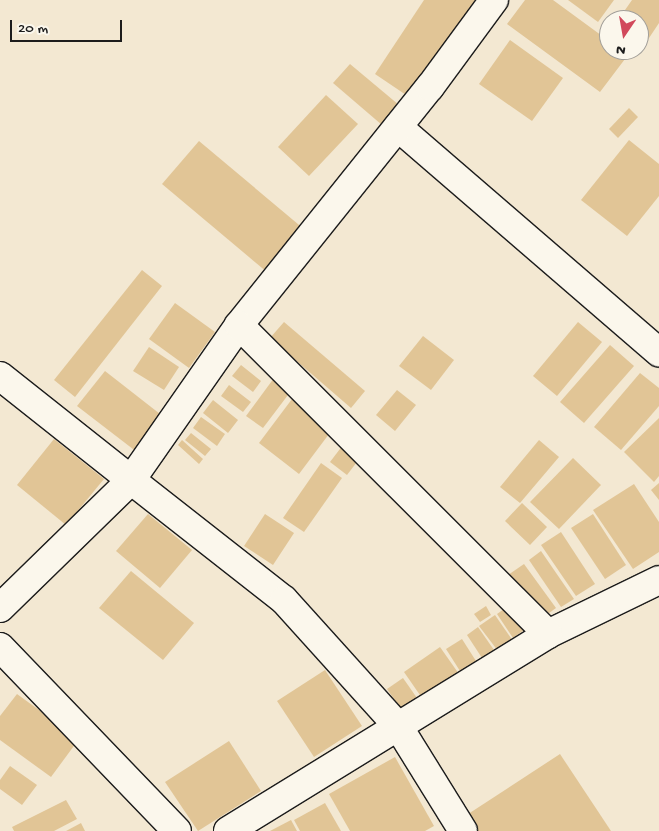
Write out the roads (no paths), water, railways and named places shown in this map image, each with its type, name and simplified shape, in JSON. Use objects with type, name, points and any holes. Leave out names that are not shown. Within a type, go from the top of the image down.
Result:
[{"type":"street","points":[[0,608],[131,480],[239,325],[398,127],[494,0]]},
{"type":"street","points":[[398,127],[659,352]]},
{"type":"street","points":[[239,325],[548,634]]},
{"type":"street","points":[[0,376],[284,600],[398,726],[463,831]]},
{"type":"street","points":[[228,831],[548,634],[659,580]]},
{"type":"street","points":[[0,648],[177,831]]}]
